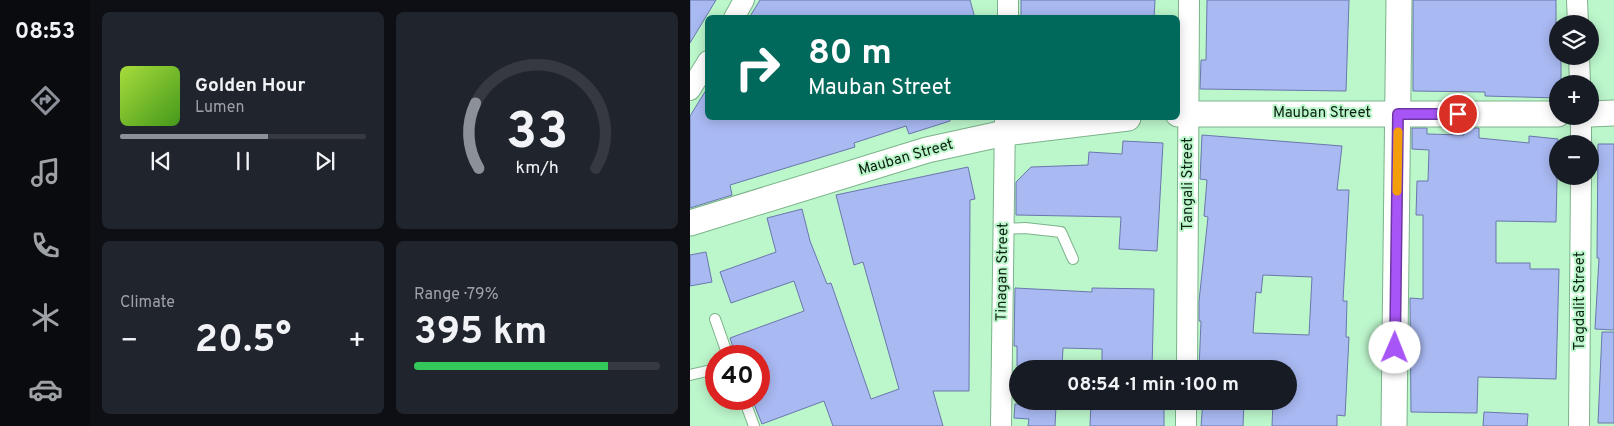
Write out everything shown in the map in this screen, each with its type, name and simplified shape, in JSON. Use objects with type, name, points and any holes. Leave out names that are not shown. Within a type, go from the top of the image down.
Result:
[{"type":"street","points":[[736,15],[744,0]]},
{"type":"street","points":[[1008,0],[1008,15]]},
{"type":"street","name":"Tangali Street","points":[[1187,360],[1183,114],[1189,0]]},
{"type":"street","points":[[1394,426],[1399,0]]},
{"type":"street","points":[[1578,0],[1578,15]]},
{"type":"street","points":[[690,90],[705,66]]},
{"type":"street","name":"Mauban Street","points":[[1183,114],[1549,114]]},
{"type":"street","points":[[1599,114],[1614,114]]},
{"type":"street","name":"Mauban Street","points":[[690,223],[1005,125],[1093,120]]},
{"type":"street","name":"Tinagan Street","points":[[1001,426],[1005,125]]},
{"type":"street","name":"Tagdalit Street","points":[[1579,426],[1581,185]]},
{"type":"street","points":[[1186,410],[1186,426]]},
{"type":"lane","points":[[1003,229],[1033,229],[1061,232],[1073,259]]},
{"type":"lane","points":[[715,319],[724,345]]},
{"type":"lane","points":[[690,375],[705,372]]},
{"type":"lane","points":[[748,410],[754,426]]},
{"type":"building","points":[[690,0],[716,0],[707,15],[705,15],[705,18],[690,43]]},
{"type":"building","points":[[760,0],[970,0],[974,15],[751,15]]},
{"type":"building","points":[[1021,0],[1155,0],[1154,15],[1021,15]]},
{"type":"building","points":[[1207,0],[1349,0],[1346,91],[1200,89],[1201,60],[1206,60]]},
{"type":"building","points":[[1413,0],[1556,0],[1556,15],[1549,15],[1549,65],[1561,65],[1561,75],[1549,75],[1549,98],[1485,96],[1485,92],[1413,91]]},
{"type":"building","points":[[705,92],[705,120],[950,121],[909,134],[906,126],[854,143],[855,147],[730,185],[732,195],[690,208],[690,116]]},
{"type":"building","points":[[1412,128],[1427,128],[1427,134],[1464,135],[1464,128],[1479,128],[1479,138],[1529,143],[1529,136],[1549,138],[1549,185],[1557,185],[1556,222],[1496,221],[1496,263],[1530,263],[1530,269],[1559,269],[1556,379],[1478,377],[1477,413],[1411,412],[1410,298],[1423,299],[1423,215],[1416,215],[1417,181],[1428,181],[1429,150],[1412,149]]},
{"type":"building","points":[[1202,135],[1342,146],[1337,190],[1349,190],[1343,301],[1347,301],[1346,337],[1349,337],[1345,416],[1337,415],[1337,426],[1272,426],[1273,410],[1297,410],[1297,360],[1199,360],[1201,321],[1199,321],[1199,301],[1208,217],[1204,216],[1207,180],[1200,179]],"holes":[[[1263,275],[1312,277],[1309,335],[1253,333],[1256,292],[1261,293]]]},
{"type":"building","points":[[1123,141],[1163,143],[1157,251],[1119,249],[1121,217],[1016,215],[1016,182],[1031,167],[1088,165],[1089,152],[1122,154]]},
{"type":"building","points":[[1599,144],[1614,144],[1614,330],[1595,329],[1599,258],[1597,258]]},
{"type":"building","points":[[968,167],[975,199],[970,200],[969,391],[933,391],[943,426],[833,426],[824,401],[762,424],[756,410],[770,410],[770,345],[732,345],[730,338],[804,311],[794,281],[731,303],[720,272],[776,252],[767,218],[802,209],[810,241],[827,284],[831,283],[871,399],[899,389],[863,262],[854,265],[836,195]]},
{"type":"building","points":[[706,252],[712,282],[690,286],[690,255]]},
{"type":"building","points":[[1015,288],[1092,292],[1092,288],[1154,289],[1152,360],[1102,360],[1102,349],[1063,348],[1062,360],[1017,360],[1017,346],[1014,346]]},
{"type":"building","points":[[1602,332],[1614,332],[1614,423],[1598,423]]},
{"type":"building","points":[[1015,410],[1056,410],[1055,426],[1028,426],[1029,419],[1014,418]]},
{"type":"building","points":[[1091,410],[1164,410],[1164,426],[1090,426]]},
{"type":"building","points":[[1202,410],[1244,410],[1243,426],[1201,426]]},
{"type":"building","points":[[1484,412],[1528,414],[1527,426],[1483,426]]},
{"type":"slow traffic","points":[[1397,191],[1398,132]]},
{"type":"route","points":[[1395,348],[1398,114],[1458,114]]}]
